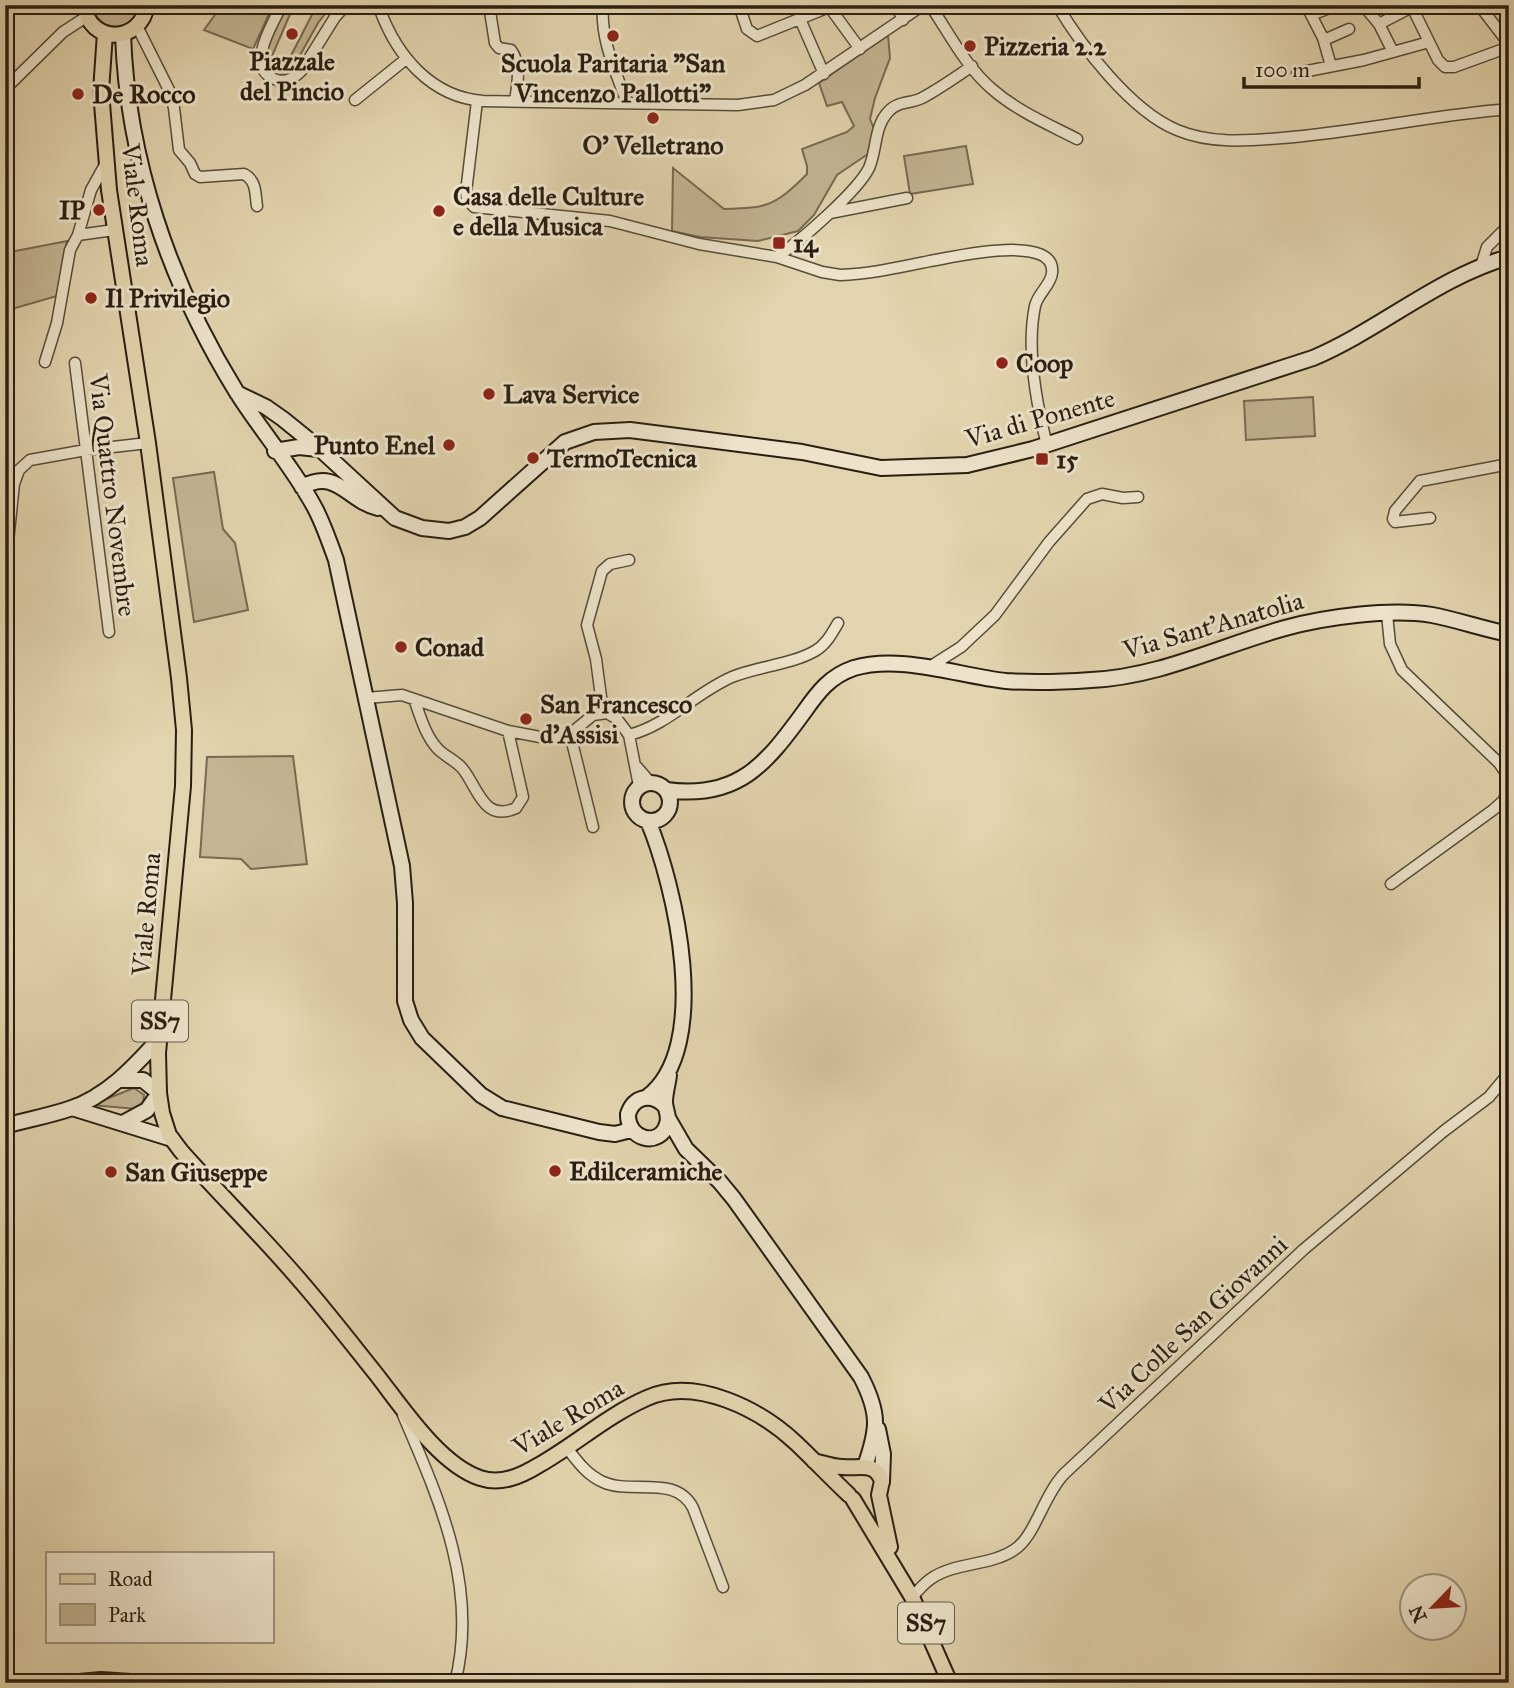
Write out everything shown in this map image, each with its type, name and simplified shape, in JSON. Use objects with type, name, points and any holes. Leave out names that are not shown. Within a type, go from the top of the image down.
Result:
[{"type":"main road","points":[[85,11],[94,27],[115,34],[137,26],[147,5]]},
{"type":"main road","points":[[115,34],[125,76],[133,131],[163,238],[195,320],[236,393],[302,487],[323,523],[336,560],[404,881],[404,989],[411,1020],[426,1042],[493,1103],[511,1111],[615,1134],[631,1130]]},
{"type":"main road","name":"Viale Roma","points":[[115,34],[102,71],[106,163],[148,443],[179,677],[185,752],[159,1039],[159,1093],[165,1125],[172,1139],[293,1273],[446,1456],[463,1470],[481,1478],[497,1480],[517,1477],[646,1398],[681,1391],[713,1396],[772,1424],[795,1442],[851,1497],[912,1597],[950,1683]]},
{"type":"main road","name":"Via di Ponente","points":[[236,393],[271,411],[320,449],[398,521],[414,527],[458,530],[475,522],[565,442],[585,434],[608,430],[630,430],[802,452],[873,467],[979,463],[1047,445],[1313,358],[1359,336],[1448,283],[1481,266],[1509,257]]},
{"type":"main road","points":[[275,451],[299,447],[320,449]]},
{"type":"main road","name":"Via di Ponente","points":[[302,487],[314,481],[332,481],[362,502],[383,509]]},
{"type":"main road","name":"Via Sant'Anatolia","points":[[645,784],[683,792],[710,790],[746,775],[767,760],[824,685],[841,674],[872,664],[928,668],[1017,681],[1111,678],[1175,665],[1301,624],[1387,614],[1429,615],[1509,634]]},
{"type":"main road","points":[[645,784],[632,797],[637,815],[660,816],[710,790]]},
{"type":"main road","points":[[647,1138],[660,1135],[664,1130],[670,1070],[680,1031],[684,992],[676,912],[656,840],[660,816],[670,801],[666,790]]},
{"type":"main road","points":[[5,1126],[72,1108],[119,1080],[159,1039]]},
{"type":"main road","points":[[584,1127],[611,1124],[628,1114],[634,1102],[656,1090],[670,1070]]},
{"type":"main road","points":[[119,1080],[143,1080],[159,1093],[147,1110],[123,1123]]},
{"type":"main road","points":[[647,1097],[659,1101],[686,1149],[734,1199],[847,1356],[864,1384],[872,1404],[883,1452],[881,1488],[871,1502],[864,1503],[851,1497],[847,1479],[862,1467],[876,1425]]},
{"type":"main road","points":[[72,1108],[172,1139]]},
{"type":"main road","points":[[628,1114],[631,1130],[641,1137],[668,1141],[686,1149]]},
{"type":"main road","points":[[813,1460],[841,1468],[862,1467],[876,1471],[881,1488]]},
{"type":"main road","name":"Viale Roma","points":[[881,1488],[896,1567]]},
{"type":"main road","points":[[68,1683],[101,1680],[146,1683]]},
{"type":"street","points":[[282,5],[261,52],[265,72],[279,80],[290,79],[299,73],[335,17],[346,5]]},
{"type":"street","points":[[392,5],[377,8],[391,38],[406,59],[435,85],[457,96],[477,101],[627,103],[757,103],[785,95],[824,74],[923,5]]},
{"type":"street","points":[[489,5],[495,43],[499,48],[511,50],[515,55],[518,82],[515,100]]},
{"type":"street","points":[[603,5],[606,40],[627,103]]},
{"type":"street","points":[[739,5],[747,29],[753,36],[765,34],[805,13],[830,6],[860,49]]},
{"type":"street","points":[[896,5],[902,20]]},
{"type":"street","points":[[930,5],[982,80],[1031,116],[1077,139]]},
{"type":"street","points":[[1057,5],[1087,49],[1130,97],[1156,119],[1192,135],[1230,141],[1285,138],[1509,109]]},
{"type":"street","points":[[1363,5],[1380,24],[1393,52]]},
{"type":"street","points":[[1380,24],[1411,6],[1438,60],[1445,67],[1454,67],[1509,46],[1479,5]]},
{"type":"street","points":[[1327,9],[1308,10],[1324,40],[1331,66]]},
{"type":"street","points":[[5,89],[85,11]]},
{"type":"street","points":[[805,13],[824,74]]},
{"type":"street","points":[[137,26],[171,96],[179,150],[200,177],[244,174],[249,177],[255,187],[257,206]]},
{"type":"street","points":[[1324,40],[1349,29]]},
{"type":"street","points":[[1297,73],[1429,42]]},
{"type":"street","points":[[355,100],[406,59]]},
{"type":"street","points":[[777,257],[797,243],[829,213],[866,173],[873,158],[880,126],[890,110],[900,104],[923,98],[972,66]]},
{"type":"street","points":[[477,101],[466,192],[469,203],[477,207],[610,221],[699,244],[777,257],[840,275],[993,250],[1033,253],[1046,259],[1051,265],[1052,274],[1040,292],[1035,307],[1033,345],[1036,384],[1047,445]]},
{"type":"street","points":[[45,362],[57,323],[70,250],[78,235],[91,190],[106,163]]},
{"type":"street","points":[[829,213],[907,198]]},
{"type":"street","points":[[1481,266],[1487,247],[1509,226]]},
{"type":"street","points":[[78,235],[114,230]]},
{"type":"street","points":[[789,260],[797,243]]},
{"type":"street","name":"Via Quattro Novembre","points":[[75,363],[109,632]]},
{"type":"street","points":[[5,570],[9,490],[17,473],[28,461],[86,450],[148,443]]},
{"type":"street","points":[[1430,518],[1395,522],[1393,519],[1395,511],[1420,481],[1509,464]]},
{"type":"street","points":[[928,668],[966,643],[995,615],[1049,542],[1087,499],[1102,494],[1123,498],[1138,497]]},
{"type":"street","points":[[603,712],[596,659],[587,625],[602,571],[610,564],[629,560]]},
{"type":"street","points":[[1387,614],[1390,644],[1399,666],[1499,763],[1509,778]]},
{"type":"street","points":[[629,734],[655,726],[694,698],[729,679],[812,653],[824,644],[838,623]]},
{"type":"street","points":[[366,698],[394,695],[414,699],[508,731],[540,737],[570,734],[591,717],[603,712],[617,719],[629,734],[636,765],[645,784]]},
{"type":"street","points":[[414,699],[435,745],[461,767],[485,805],[500,811],[516,808],[523,797],[508,731]]},
{"type":"street","points":[[570,734],[593,827]]},
{"type":"street","points":[[1391,884],[1493,810],[1503,801],[1509,790]]},
{"type":"street","name":"Via Colle San Giovanni","points":[[912,1597],[933,1577],[1004,1555],[1018,1547],[1061,1477],[1303,1250],[1444,1131],[1489,1097],[1509,1073]]},
{"type":"street","points":[[396,1399],[440,1504],[457,1566],[463,1632],[455,1683]]},
{"type":"street","points":[[567,1448],[589,1473],[606,1483],[665,1489],[686,1497],[693,1508],[723,1587]]},
{"type":"green space","points":[[92,5],[138,5],[130,22],[112,26],[97,18]]},
{"type":"green space","points":[[222,5],[273,5],[253,49],[204,30]]},
{"type":"green space","points":[[287,5],[294,5],[269,63],[266,49]]},
{"type":"green space","points":[[317,5],[332,5],[318,23],[294,66],[282,73]]},
{"type":"green space","points":[[888,35],[890,58],[870,119],[874,129],[868,154],[837,175],[814,215],[798,231],[758,241],[700,237],[672,231],[673,168],[724,209],[751,208],[770,203],[796,185],[807,174],[802,149],[847,132],[854,126],[842,102],[827,106],[819,83]]},
{"type":"green space","points":[[966,146],[973,184],[910,194],[904,156]]},
{"type":"green space","points":[[67,241],[57,296],[5,311],[5,253]]},
{"type":"green space","points":[[1313,397],[1315,436],[1246,440],[1244,401]]},
{"type":"green space","points":[[214,472],[223,529],[235,543],[248,610],[194,622],[173,478]]},
{"type":"green space","points":[[293,756],[307,864],[251,869],[241,859],[200,857],[207,757]]},
{"type":"green space","points":[[134,1088],[144,1095],[143,1104],[137,1109],[91,1105]]},
{"type":"place","name":"Piazzale del Pincio","points":[[292,34]]},
{"type":"place","name":"Scuola Paritaria \"San Vincenzo Pallotti\"","points":[[613,36]]},
{"type":"place","name":"Pizzeria 2.2","points":[[970,46]]},
{"type":"place","name":"De Rocco","points":[[78,94]]},
{"type":"place","name":"O' Velletrano","points":[[653,118]]},
{"type":"place","name":"IP","points":[[99,210]]},
{"type":"place","name":"Casa delle Culture e della Musica","points":[[439,211]]},
{"type":"place","name":"14","points":[[779,243]]},
{"type":"place","name":"Il Privilegio","points":[[91,298]]},
{"type":"place","name":"Coop","points":[[1002,363]]},
{"type":"place","name":"Lava Service","points":[[489,394]]},
{"type":"place","name":"Punto Enel","points":[[449,445]]},
{"type":"place","name":"TermoTecnica","points":[[533,458]]},
{"type":"place","name":"15","points":[[1042,459]]},
{"type":"place","name":"Conad","points":[[401,647]]},
{"type":"place","name":"San Francesco d'Assisi","points":[[526,719]]},
{"type":"place","name":"Edilceramiche","points":[[555,1171]]},
{"type":"place","name":"San Giuseppe","points":[[111,1172]]}]
